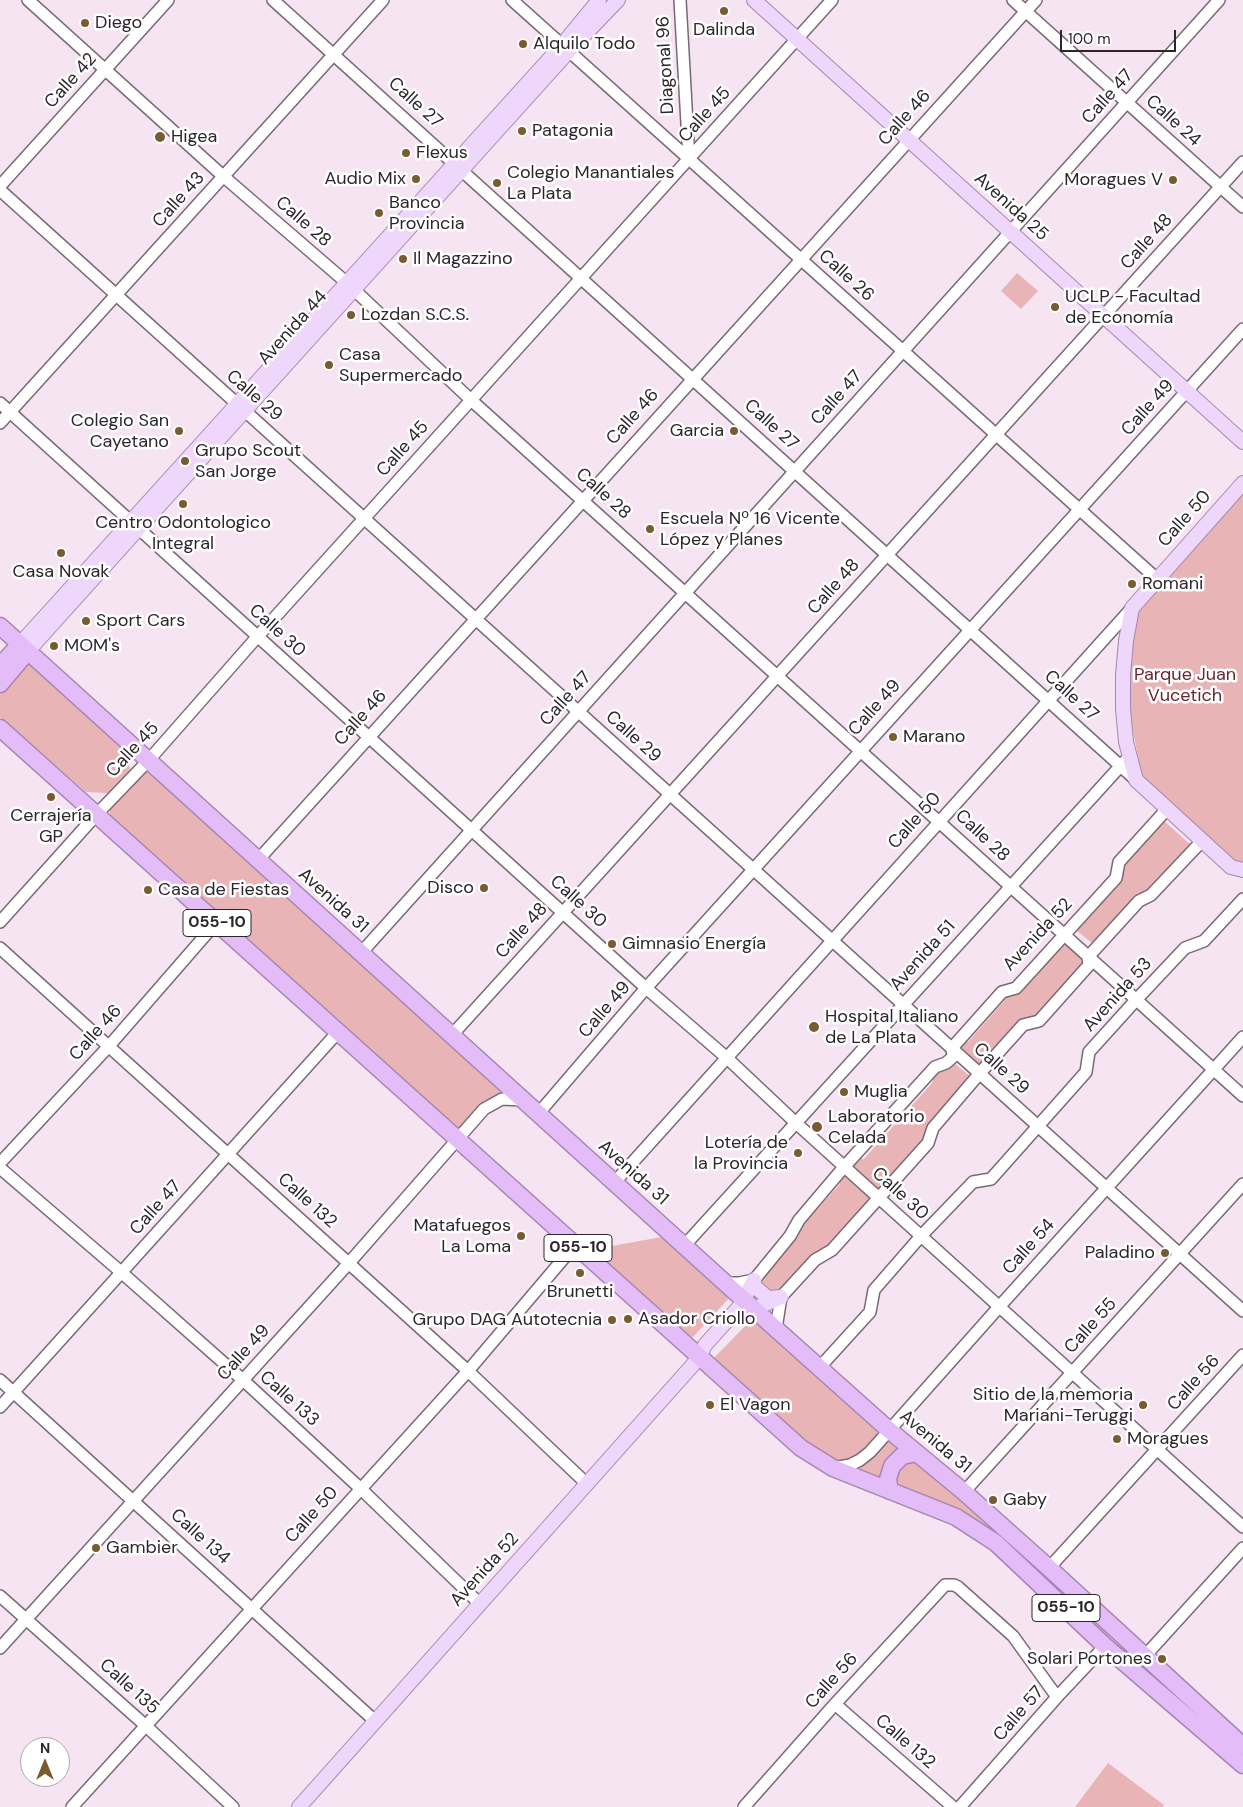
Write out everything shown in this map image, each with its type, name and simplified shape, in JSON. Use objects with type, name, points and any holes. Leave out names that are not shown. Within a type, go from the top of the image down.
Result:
[{"type":"highway","name":"Avenida 31","points":[[0,626],[724,1283],[889,1430],[964,1492],[1050,1568],[1145,1656],[1241,1755]]},
{"type":"highway","name":"Avenida 44","points":[[0,666],[24,647]]},
{"type":"highway","name":"Avenida 44","points":[[0,684],[24,647]]},
{"type":"highway","name":"Avenida 31","points":[[0,728],[801,1448],[833,1468],[956,1517],[989,1538],[1087,1627],[1105,1646],[1241,1755]]},
{"type":"highway","points":[[890,1491],[888,1479],[892,1466],[902,1456],[917,1453]]},
{"type":"main road","name":"Avenida 44","points":[[566,48],[599,0]]},
{"type":"main road","name":"Avenida 44","points":[[24,647],[566,48],[618,0]]},
{"type":"main road","name":"Avenida 25","points":[[754,0],[799,37]]},
{"type":"main road","name":"Avenida 25","points":[[762,0],[799,37],[1188,389],[1243,442]]},
{"type":"main road","name":"Avenida 25","points":[[1188,389],[1243,434]]},
{"type":"main road","name":"Calle 50","points":[[1132,608],[1243,483]]},
{"type":"main road","points":[[1132,608],[1126,641],[1123,675],[1124,762],[1133,778],[1202,841],[1237,868]]},
{"type":"main road","points":[[754,1280],[754,1286],[768,1298],[782,1297]]},
{"type":"main road","name":"Avenida 52","points":[[299,1807],[699,1358],[711,1350],[748,1312],[754,1280]]},
{"type":"main road","name":"Avenida 52","points":[[748,1304],[782,1297]]},
{"type":"street","name":"Calle 28","points":[[28,0],[351,287],[472,400],[1243,1096]]},
{"type":"street","name":"Calle 42","points":[[0,186],[168,0]]},
{"type":"street","name":"Calle 27","points":[[273,0],[1047,700],[1124,762]]},
{"type":"street","name":"Calle 43","points":[[0,423],[383,0]]},
{"type":"street","name":"Calle 26","points":[[512,0],[1157,579]]},
{"type":"street","name":"Diagonal 96","points":[[680,0],[689,159]]},
{"type":"street","name":"Calle 45","points":[[0,922],[96,814],[148,761],[364,518],[832,0]]},
{"type":"street","name":"Calle 24","points":[[1013,0],[1243,207]]},
{"type":"street","name":"Calle 46","points":[[258,860],[582,499],[1036,0]]},
{"type":"street","name":"Calle 47","points":[[361,953],[1219,0]]},
{"type":"street","name":"Calle 48","points":[[452,1035],[1243,162]]},
{"type":"street","name":"Calle 29","points":[[0,190],[1243,1311]]},
{"type":"street","name":"Calle 49","points":[[538,1114],[646,988],[1243,329]]},
{"type":"street","name":"Calle 30","points":[[0,404],[646,988],[727,1058],[844,1167],[1243,1527]]},
{"type":"street","name":"Calle 50","points":[[614,1184],[1047,700],[1132,608]]},
{"type":"street","name":"Avenida 51","points":[[684,1246],[1124,762]]},
{"type":"street","points":[[1109,779],[1119,774],[1133,778]]},
{"type":"street","name":"Avenida 52","points":[[754,1280],[790,1236],[799,1220],[844,1167],[935,1067],[946,1063],[953,1057],[952,1048],[1002,992],[1016,988],[1116,878],[1119,862],[1167,809]]},
{"type":"street","name":"Avenida 52","points":[[782,1297],[815,1260],[832,1250],[928,1143],[933,1128],[1023,1026],[1039,1021],[1089,965],[1088,957],[1139,901],[1151,895],[1202,841]]},
{"type":"street","points":[[1237,868],[1243,878]]},
{"type":"street","name":"Avenida 53","points":[[819,1368],[870,1312],[874,1290],[921,1236],[973,1182],[991,1179],[1086,1072],[1089,1052],[1184,948],[1204,941],[1243,899]]},
{"type":"street","name":"Calle 46","points":[[0,1163],[109,1046],[216,923]]},
{"type":"street","name":"Calle 132","points":[[0,948],[468,1371],[587,1484]]},
{"type":"street","name":"Calle 47","points":[[0,1406],[338,1032]]},
{"type":"street","name":"Calle 54","points":[[833,1468],[860,1460],[870,1452],[1243,1037]]},
{"type":"street","name":"Calle 49","points":[[0,1648],[349,1263],[484,1109],[502,1099],[522,1100]]},
{"type":"street","name":"Calle 133","points":[[0,1168],[122,1272],[243,1380],[361,1489],[480,1604]]},
{"type":"street","name":"Calle 55","points":[[964,1492],[1243,1184]]},
{"type":"street","name":"Calle 50","points":[[72,1807],[468,1371],[575,1245]]},
{"type":"street","points":[[724,1283],[754,1280]]},
{"type":"street","points":[[776,1329],[782,1297]]},
{"type":"street","name":"Calle 56","points":[[1050,1568],[1243,1355]]},
{"type":"street","name":"Calle 134","points":[[0,1380],[253,1608],[375,1721]]},
{"type":"street","points":[[1145,1656],[1243,1548]]},
{"type":"street","name":"Calle 56","points":[[744,1807],[835,1704],[945,1585],[950,1584],[958,1587],[1013,1636],[1057,1697]]},
{"type":"street","name":"Calle 135","points":[[0,1596],[146,1726],[233,1807]]},
{"type":"street","name":"Calle 57","points":[[960,1807],[1057,1697],[1105,1646]]},
{"type":"street","name":"Calle 132","points":[[835,1704],[953,1807]]},
{"type":"green space","points":[[1017,273],[1038,291],[1021,309],[1001,291]]},
{"type":"green space","name":"Parque Juan Vucetich","points":[[1243,492],[1243,863],[1235,862],[1143,781],[1125,692],[1136,608]]},
{"type":"green space","points":[[26,662],[33,663],[126,745],[130,769],[118,787],[108,793],[86,792],[0,717],[0,691]]},
{"type":"green space","points":[[145,770],[152,770],[509,1092],[489,1099],[458,1129],[110,817],[110,810]]},
{"type":"green space","points":[[1164,821],[1191,845],[1152,890],[1140,894],[1092,943],[1076,930],[1122,879],[1125,863]]},
{"type":"green space","points":[[1063,942],[1087,962],[1033,1019],[979,1068],[956,1050],[965,1039],[968,1042],[1004,1001],[1004,997]]},
{"type":"green space","points":[[955,1064],[971,1077],[924,1142],[879,1191],[850,1168],[861,1155],[863,1160],[933,1082],[932,1076]]},
{"type":"green space","points":[[844,1174],[874,1198],[828,1249],[816,1253],[777,1296],[758,1282],[802,1221],[813,1214],[840,1184],[839,1179]]},
{"type":"green space","points":[[667,1236],[732,1295],[693,1337],[682,1332],[590,1250]]},
{"type":"green space","points":[[755,1316],[877,1423],[877,1436],[857,1456],[840,1464],[816,1452],[712,1360]]},
{"type":"green space","points":[[890,1437],[905,1450],[899,1453],[881,1473],[880,1482],[855,1470]]},
{"type":"green space","points":[[912,1458],[1205,1720],[1203,1722],[1008,1544],[965,1515],[932,1498],[892,1486],[892,1474]]},
{"type":"green space","points":[[1108,1763],[1164,1805],[1162,1807],[1075,1807]]},
{"type":"place","name":"Dalinda","points":[[724,11]]},
{"type":"place","name":"Diego","points":[[85,23]]},
{"type":"place","name":"Alquilo Todo","points":[[523,44]]},
{"type":"place","name":"Patagonia","points":[[522,131]]},
{"type":"place","name":"Higea","points":[[160,137]]},
{"type":"place","name":"Flexus","points":[[406,153]]},
{"type":"place","name":"Audio Mix","points":[[416,179]]},
{"type":"place","name":"Moragues V","points":[[1173,180]]},
{"type":"place","name":"Colegio Manantiales La Plata","points":[[497,183]]},
{"type":"place","name":"Banco Provincia","points":[[379,213]]},
{"type":"place","name":"Il Magazzino","points":[[403,259]]},
{"type":"place","name":"UCLP - Facultad de Economía","points":[[1055,307]]},
{"type":"place","name":"Lozdan S.C.S.","points":[[351,315]]},
{"type":"place","name":"Casa Supermercado","points":[[329,365]]},
{"type":"place","name":"Colegio San Cayetano","points":[[179,431]]},
{"type":"place","name":"Garcia","points":[[734,431]]},
{"type":"place","name":"Grupo Scout San Jorge","points":[[185,461]]},
{"type":"place","name":"Centro Odontologico Integral","points":[[183,504]]},
{"type":"place","name":"Escuela Nº 16 Vicente López y Planes","points":[[650,529]]},
{"type":"place","name":"Casa Novak","points":[[61,553]]},
{"type":"place","name":"Romani","points":[[1132,584]]},
{"type":"place","name":"Sport Cars","points":[[86,621]]},
{"type":"place","name":"MOM's","points":[[54,646]]},
{"type":"place","name":"Marano","points":[[893,737]]},
{"type":"place","name":"Cerrajería GP","points":[[51,797]]},
{"type":"place","name":"Disco","points":[[484,888]]},
{"type":"place","name":"Casa de Fiestas","points":[[148,890]]},
{"type":"place","name":"Gimnasio Energía","points":[[612,944]]},
{"type":"place","name":"Hospital Italiano de La Plata","points":[[814,1027]]},
{"type":"place","name":"Muglia","points":[[844,1092]]},
{"type":"place","name":"Laboratorio Celada","points":[[817,1127]]},
{"type":"place","name":"Lotería de la Provincia","points":[[798,1153]]},
{"type":"place","name":"Matafuegos La Loma","points":[[521,1236]]},
{"type":"place","name":"Paladino","points":[[1165,1253]]},
{"type":"place","name":"Brunetti","points":[[580,1273]]},
{"type":"place","name":"Asador Criollo","points":[[628,1319]]},
{"type":"place","name":"Grupo DAG Autotecnia","points":[[612,1320]]},
{"type":"place","name":"El Vagon","points":[[710,1405]]},
{"type":"place","name":"Sitio de la memoria Mariani-Teruggi","points":[[1143,1405]]},
{"type":"place","name":"Moragues","points":[[1117,1439]]},
{"type":"place","name":"Gaby","points":[[993,1500]]},
{"type":"place","name":"Gambier","points":[[96,1548]]},
{"type":"place","name":"Solari Portones","points":[[1162,1659]]}]
